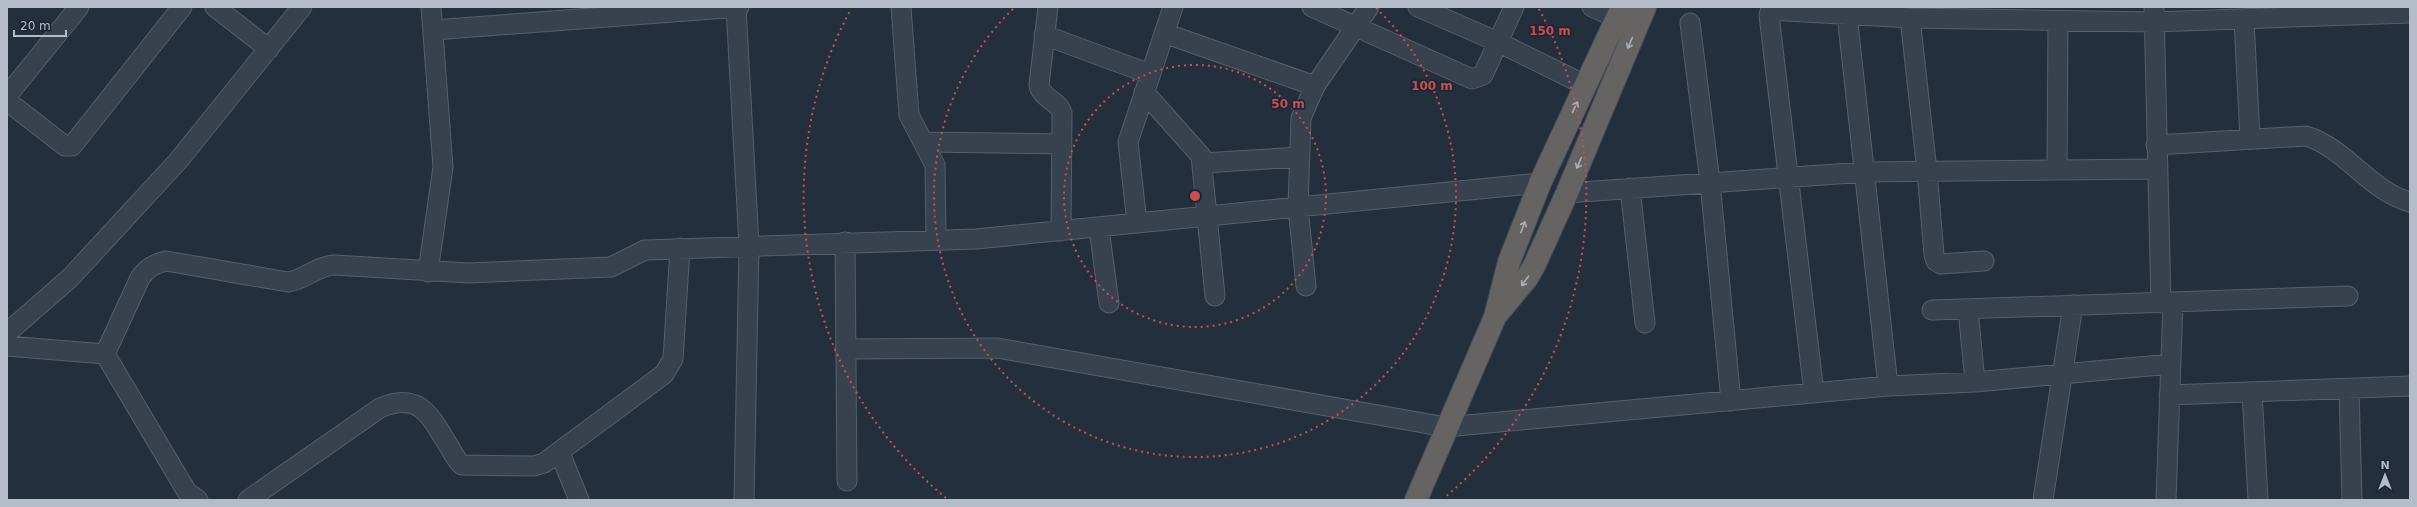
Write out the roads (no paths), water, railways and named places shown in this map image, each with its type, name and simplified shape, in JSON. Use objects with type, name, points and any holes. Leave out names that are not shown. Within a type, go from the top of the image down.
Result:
[{"type":"highway","points":[[1494,317],[1527,278],[1567,193],[1645,7]]},
{"type":"highway","points":[[1416,500],[1494,317],[1509,262],[1540,183],[1620,12]]},
{"type":"street","points":[[7,96],[79,7]]},
{"type":"street","points":[[7,101],[65,146],[72,146],[182,7]]},
{"type":"street","points":[[215,7],[269,49]]},
{"type":"street","points":[[7,333],[81,266],[178,161],[302,7]]},
{"type":"street","points":[[428,272],[443,167],[431,7]]},
{"type":"street","points":[[433,30],[737,7],[749,245],[744,500]]},
{"type":"street","points":[[901,7],[909,115],[911,123],[935,165],[936,239]]},
{"type":"street","points":[[1048,7],[1039,85],[1041,92],[1061,110],[1061,231]]},
{"type":"street","points":[[1137,223],[1128,142],[1174,7]]},
{"type":"street","points":[[1312,7],[1472,79],[1483,74],[1514,7]]},
{"type":"street","points":[[1306,286],[1298,207],[1301,118],[1315,86],[1357,27],[1369,7]]},
{"type":"street","points":[[1418,7],[1498,42],[1585,85]]},
{"type":"street","points":[[1592,7],[1620,12]]},
{"type":"street","points":[[1814,394],[1770,12],[1775,9],[1910,18],[2058,21],[2154,14],[2244,19],[2410,13]]},
{"type":"street","points":[[2154,14],[2156,169],[2171,364],[2166,500]]},
{"type":"street","points":[[1847,15],[1888,386]]},
{"type":"street","points":[[1910,18],[1927,172],[1934,254],[1936,261],[1941,264],[1984,261]]},
{"type":"street","points":[[2244,19],[2250,139]]},
{"type":"street","points":[[2057,170],[2058,21]]},
{"type":"street","points":[[1690,23],[1710,182],[1731,401]]},
{"type":"street","points":[[1164,33],[1315,86]]},
{"type":"street","points":[[1044,35],[1150,74]]},
{"type":"street","points":[[1144,92],[1198,150],[1203,162],[1215,296]]},
{"type":"street","points":[[2156,145],[2306,136],[2317,139],[2389,194],[2410,202]]},
{"type":"street","points":[[923,142],[1062,144]]},
{"type":"street","points":[[1203,162],[1299,157]]},
{"type":"street","points":[[1567,193],[1789,176],[1865,172],[2156,169]]},
{"type":"street","points":[[105,354],[140,278],[146,270],[155,264],[176,262],[288,282],[329,265],[428,272],[468,273],[611,267],[640,251],[749,245],[976,239],[1540,183]]},
{"type":"street","points":[[1630,188],[1645,323]]},
{"type":"street","points":[[1098,228],[1109,303]]},
{"type":"street","points":[[845,242],[847,481]]},
{"type":"street","points":[[248,500],[380,408],[392,403],[406,401],[416,404],[428,413],[462,465],[540,466],[560,453],[664,374],[671,366],[673,359],[680,248]]},
{"type":"street","points":[[1932,310],[2348,296]]},
{"type":"street","points":[[2043,500],[2064,373],[2073,306]]},
{"type":"street","points":[[1968,309],[1975,382]]},
{"type":"street","points":[[7,346],[105,354]]},
{"type":"street","points":[[845,349],[997,348],[1446,427],[1888,386],[1975,382],[2171,364]]},
{"type":"street","points":[[105,354],[187,492],[198,500]]},
{"type":"street","points":[[2169,396],[2410,386]]},
{"type":"street","points":[[2349,388],[2352,500]]},
{"type":"street","points":[[2252,392],[2258,500]]},
{"type":"street","points":[[560,453],[579,500]]}]
